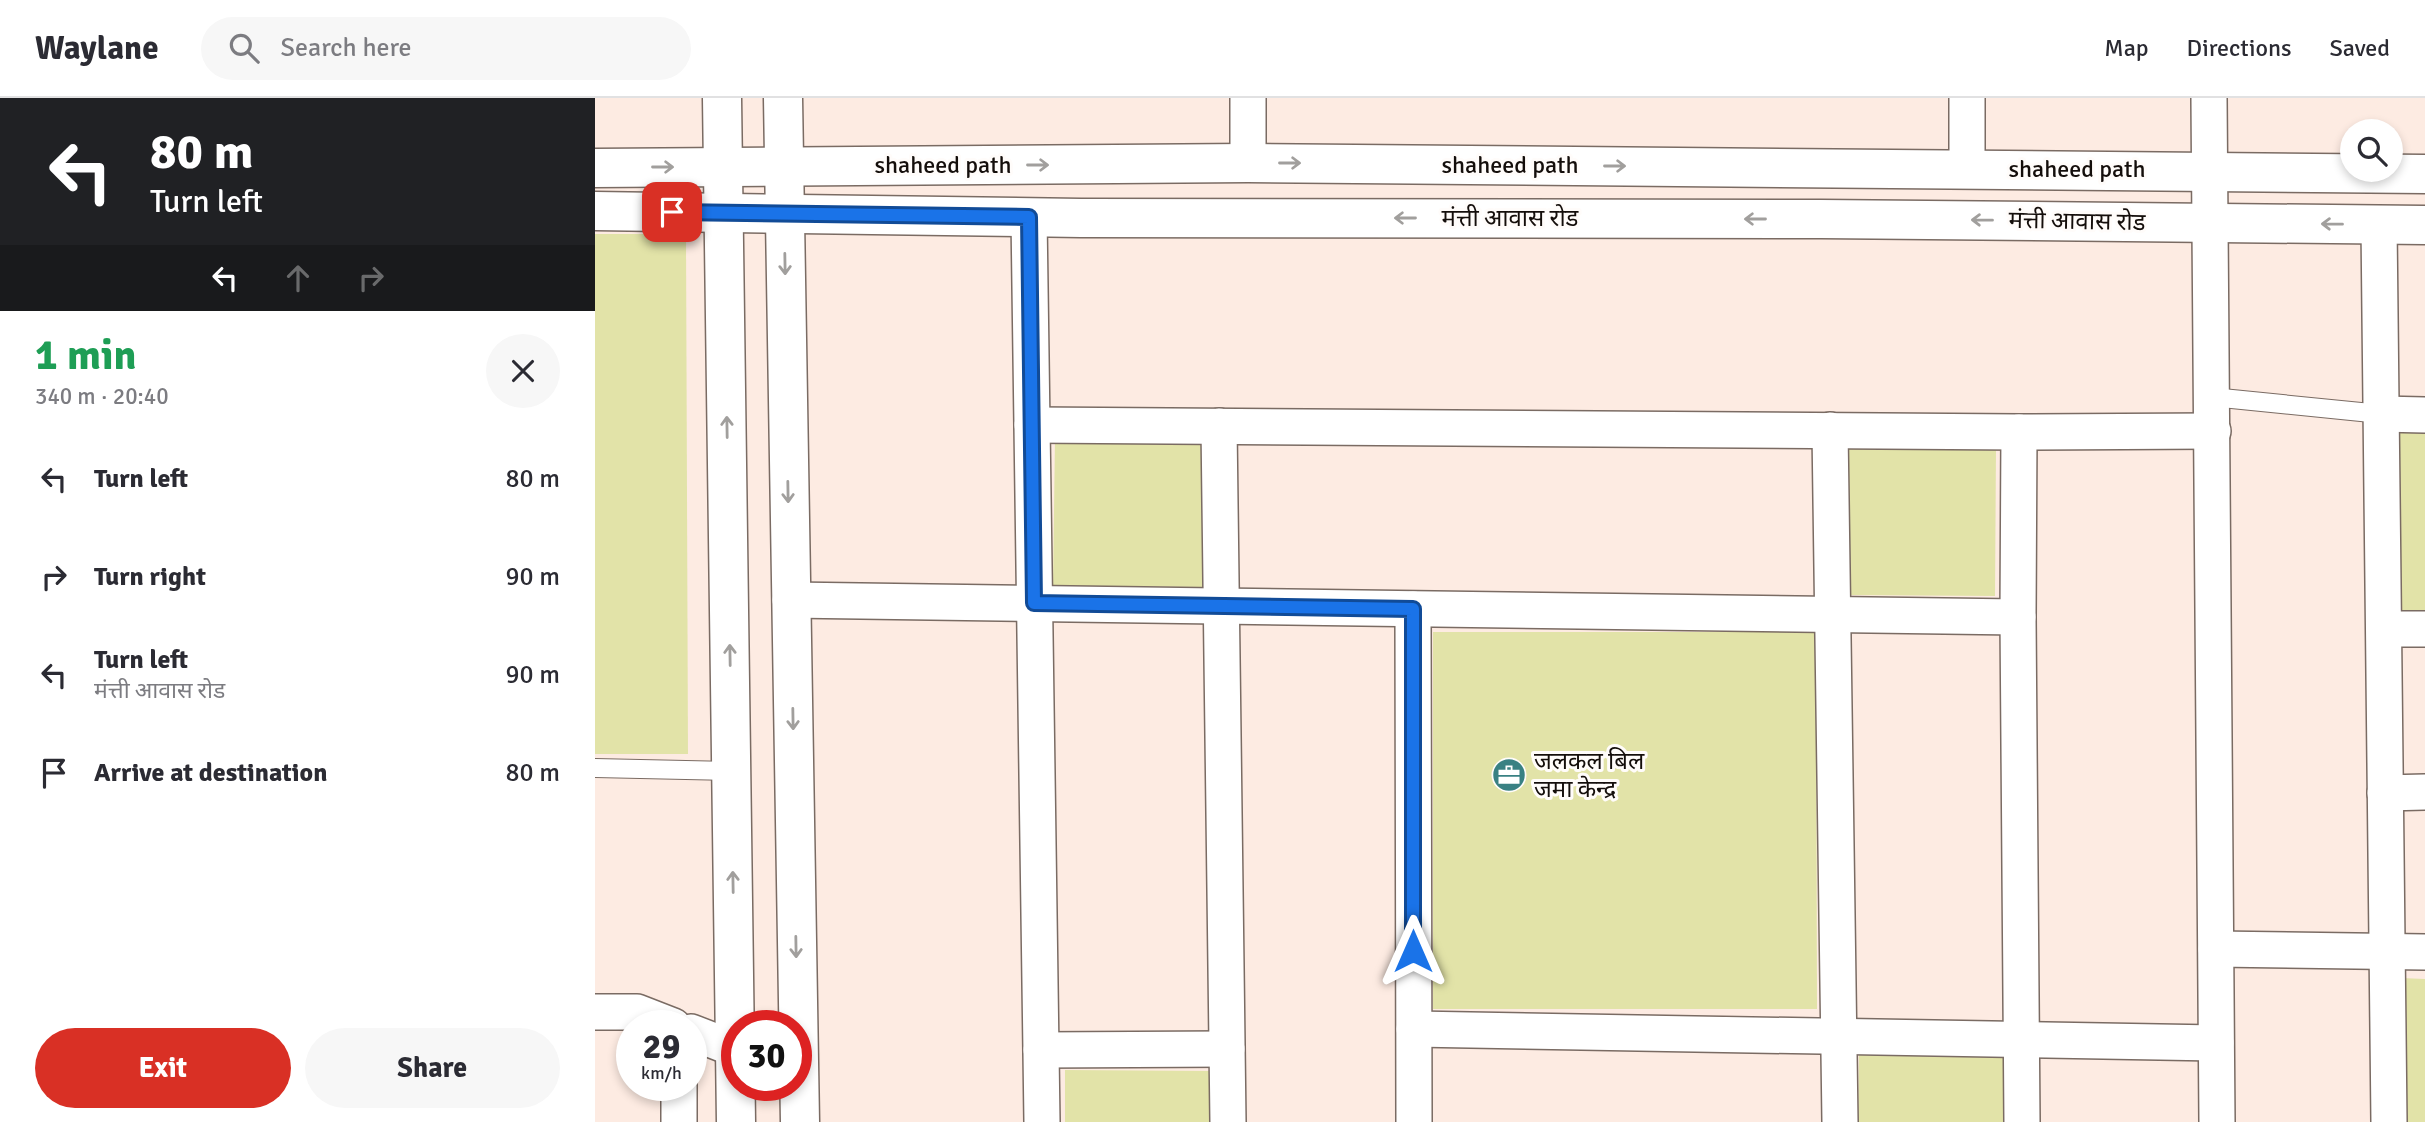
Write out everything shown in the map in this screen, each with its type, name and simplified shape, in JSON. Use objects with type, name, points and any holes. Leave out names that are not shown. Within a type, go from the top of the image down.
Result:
[{"type":"street","points":[[722,98],[734,1010]]},
{"type":"street","points":[[783,98],[800,1122]]},
{"type":"street","points":[[1248,98],[1248,163]]},
{"type":"street","points":[[1967,98],[1967,168]]},
{"type":"street","points":[[2209,98],[2217,1122]]},
{"type":"street","name":"shaheed path","points":[[595,168],[1248,163],[2425,174]]},
{"type":"street","name":"मंत्ती आवास रोड","points":[[595,211],[1029,217],[1807,219],[2425,225]]},
{"type":"street","points":[[1029,217],[1042,1122]]},
{"type":"street","points":[[2379,225],[2389,1122]]},
{"type":"street","points":[[1032,425],[2019,432],[2212,414]]},
{"type":"street","points":[[2381,414],[2425,415]]},
{"type":"street","points":[[1219,426],[1228,1122]]},
{"type":"street","points":[[1830,430],[1840,1122]]},
{"type":"street","points":[[2019,432],[2022,1122]]},
{"type":"street","points":[[790,600],[2018,617]]},
{"type":"street","points":[[1413,609],[1414,1122]]},
{"type":"street","points":[[2384,629],[2425,629]]},
{"type":"street","points":[[2385,793],[2425,792]]},
{"type":"street","points":[[2216,949],[2425,952]]},
{"type":"street","points":[[595,1012],[616,1012]]},
{"type":"street","points":[[1414,1029],[2216,1043]]},
{"type":"street","points":[[1041,1050],[1227,1049]]},
{"type":"street","points":[[679,1101],[679,1122]]},
{"type":"street","points":[[736,1101],[736,1122]]},
{"type":"lane","points":[[2212,414],[2381,414]]},
{"type":"lane","points":[[595,768],[731,771]]},
{"type":"green space","points":[[595,234],[686,234],[688,754],[595,754]]},
{"type":"green space","points":[[2397,433],[2425,433],[2425,615],[2395,615]]},
{"type":"green space","points":[[1055,438],[1205,440],[1203,587],[1053,586]]},
{"type":"green space","points":[[1846,447],[1996,449],[1995,596],[1845,595]]},
{"type":"green space","points":[[1433,632],[1816,632],[1817,1009],[1433,1009]]},
{"type":"green space","points":[[2401,978],[2425,979],[2425,1122],[2401,1122]]},
{"type":"green space","points":[[1859,1051],[2009,1053],[2008,1122],[1858,1122]]},
{"type":"green space","points":[[1065,1070],[1214,1071],[1214,1122],[1065,1122]]},
{"type":"place","name":"जलकल बिल जमा केन्द्र","points":[[1509,775]]},
{"type":"route","points":[[672,212],[1029,217],[1034,603],[1413,609],[1413,951]]}]
